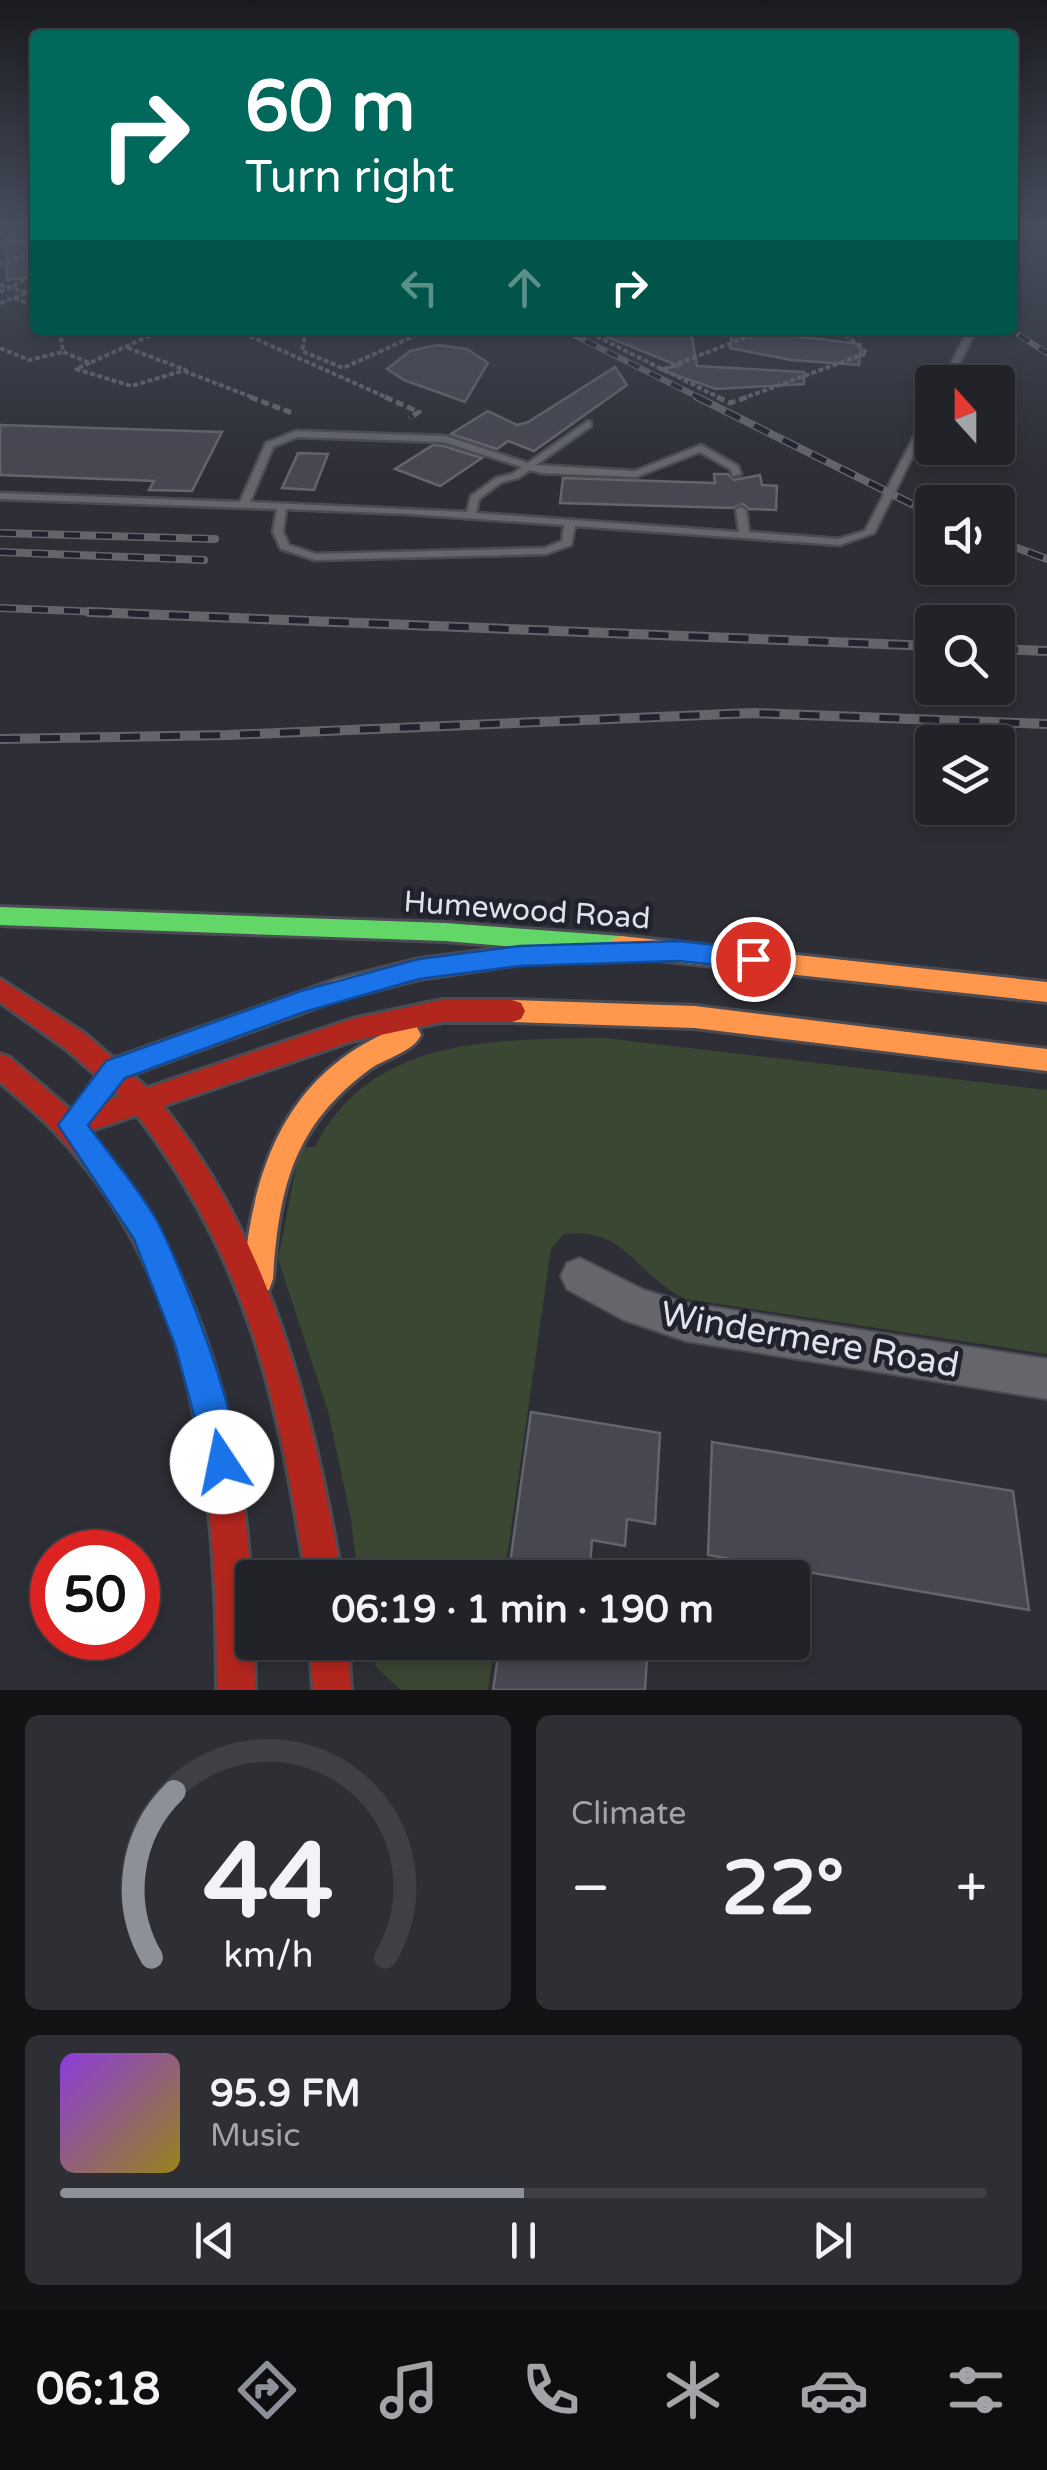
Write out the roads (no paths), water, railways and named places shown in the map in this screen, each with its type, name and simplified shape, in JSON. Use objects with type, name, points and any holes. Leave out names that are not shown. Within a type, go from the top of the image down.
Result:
[{"type":"main road","name":"Humewood Road","points":[[0,916],[444,932],[679,951],[1047,992]]},
{"type":"main road","points":[[72,1125],[116,1070],[318,996],[419,969],[520,956],[679,951]]},
{"type":"main road","points":[[0,989],[35,1009],[116,1070],[208,1191],[258,1290],[296,1415],[321,1560]]},
{"type":"main road","points":[[72,1125],[367,1026],[442,1011],[492,1008],[696,1018],[1047,1060]]},
{"type":"main road","points":[[258,1290],[258,1232],[276,1156],[315,1096],[370,1049],[492,1008]]},
{"type":"main road","points":[[0,1065],[72,1125],[145,1230],[210,1403],[233,1547],[236,1690]]},
{"type":"main road","points":[[330,1660],[332,1690]]},
{"type":"street","name":"Windermere Road","points":[[580,1276],[637,1307],[686,1322],[1047,1379]]},
{"type":"lane","points":[[954,365],[970,335]]},
{"type":"lane","points":[[471,515],[474,498],[588,424]]},
{"type":"lane","points":[[244,504],[269,445],[296,434],[452,440],[528,466],[636,474],[700,448],[735,468],[736,474]]},
{"type":"lane","points":[[0,496],[471,515],[828,542],[862,537],[872,528],[915,443]]},
{"type":"lane","points":[[282,506],[280,540],[293,552],[315,557],[546,551],[568,542],[570,522]]},
{"type":"lane","points":[[741,510],[744,534]]},
{"type":"railway","points":[[574,335],[702,399]]},
{"type":"railway","points":[[1019,335],[1047,353]]},
{"type":"railway","points":[[697,397],[915,506]]},
{"type":"railway","points":[[0,533],[215,539]]},
{"type":"railway","points":[[1015,547],[1047,559]]},
{"type":"railway","points":[[0,552],[204,560]]},
{"type":"railway","points":[[0,608],[151,614]]},
{"type":"railway","points":[[89,612],[915,645]]},
{"type":"railway","points":[[1015,650],[1047,651]]},
{"type":"railway","points":[[0,739],[229,735],[752,713],[1047,724]]}]
